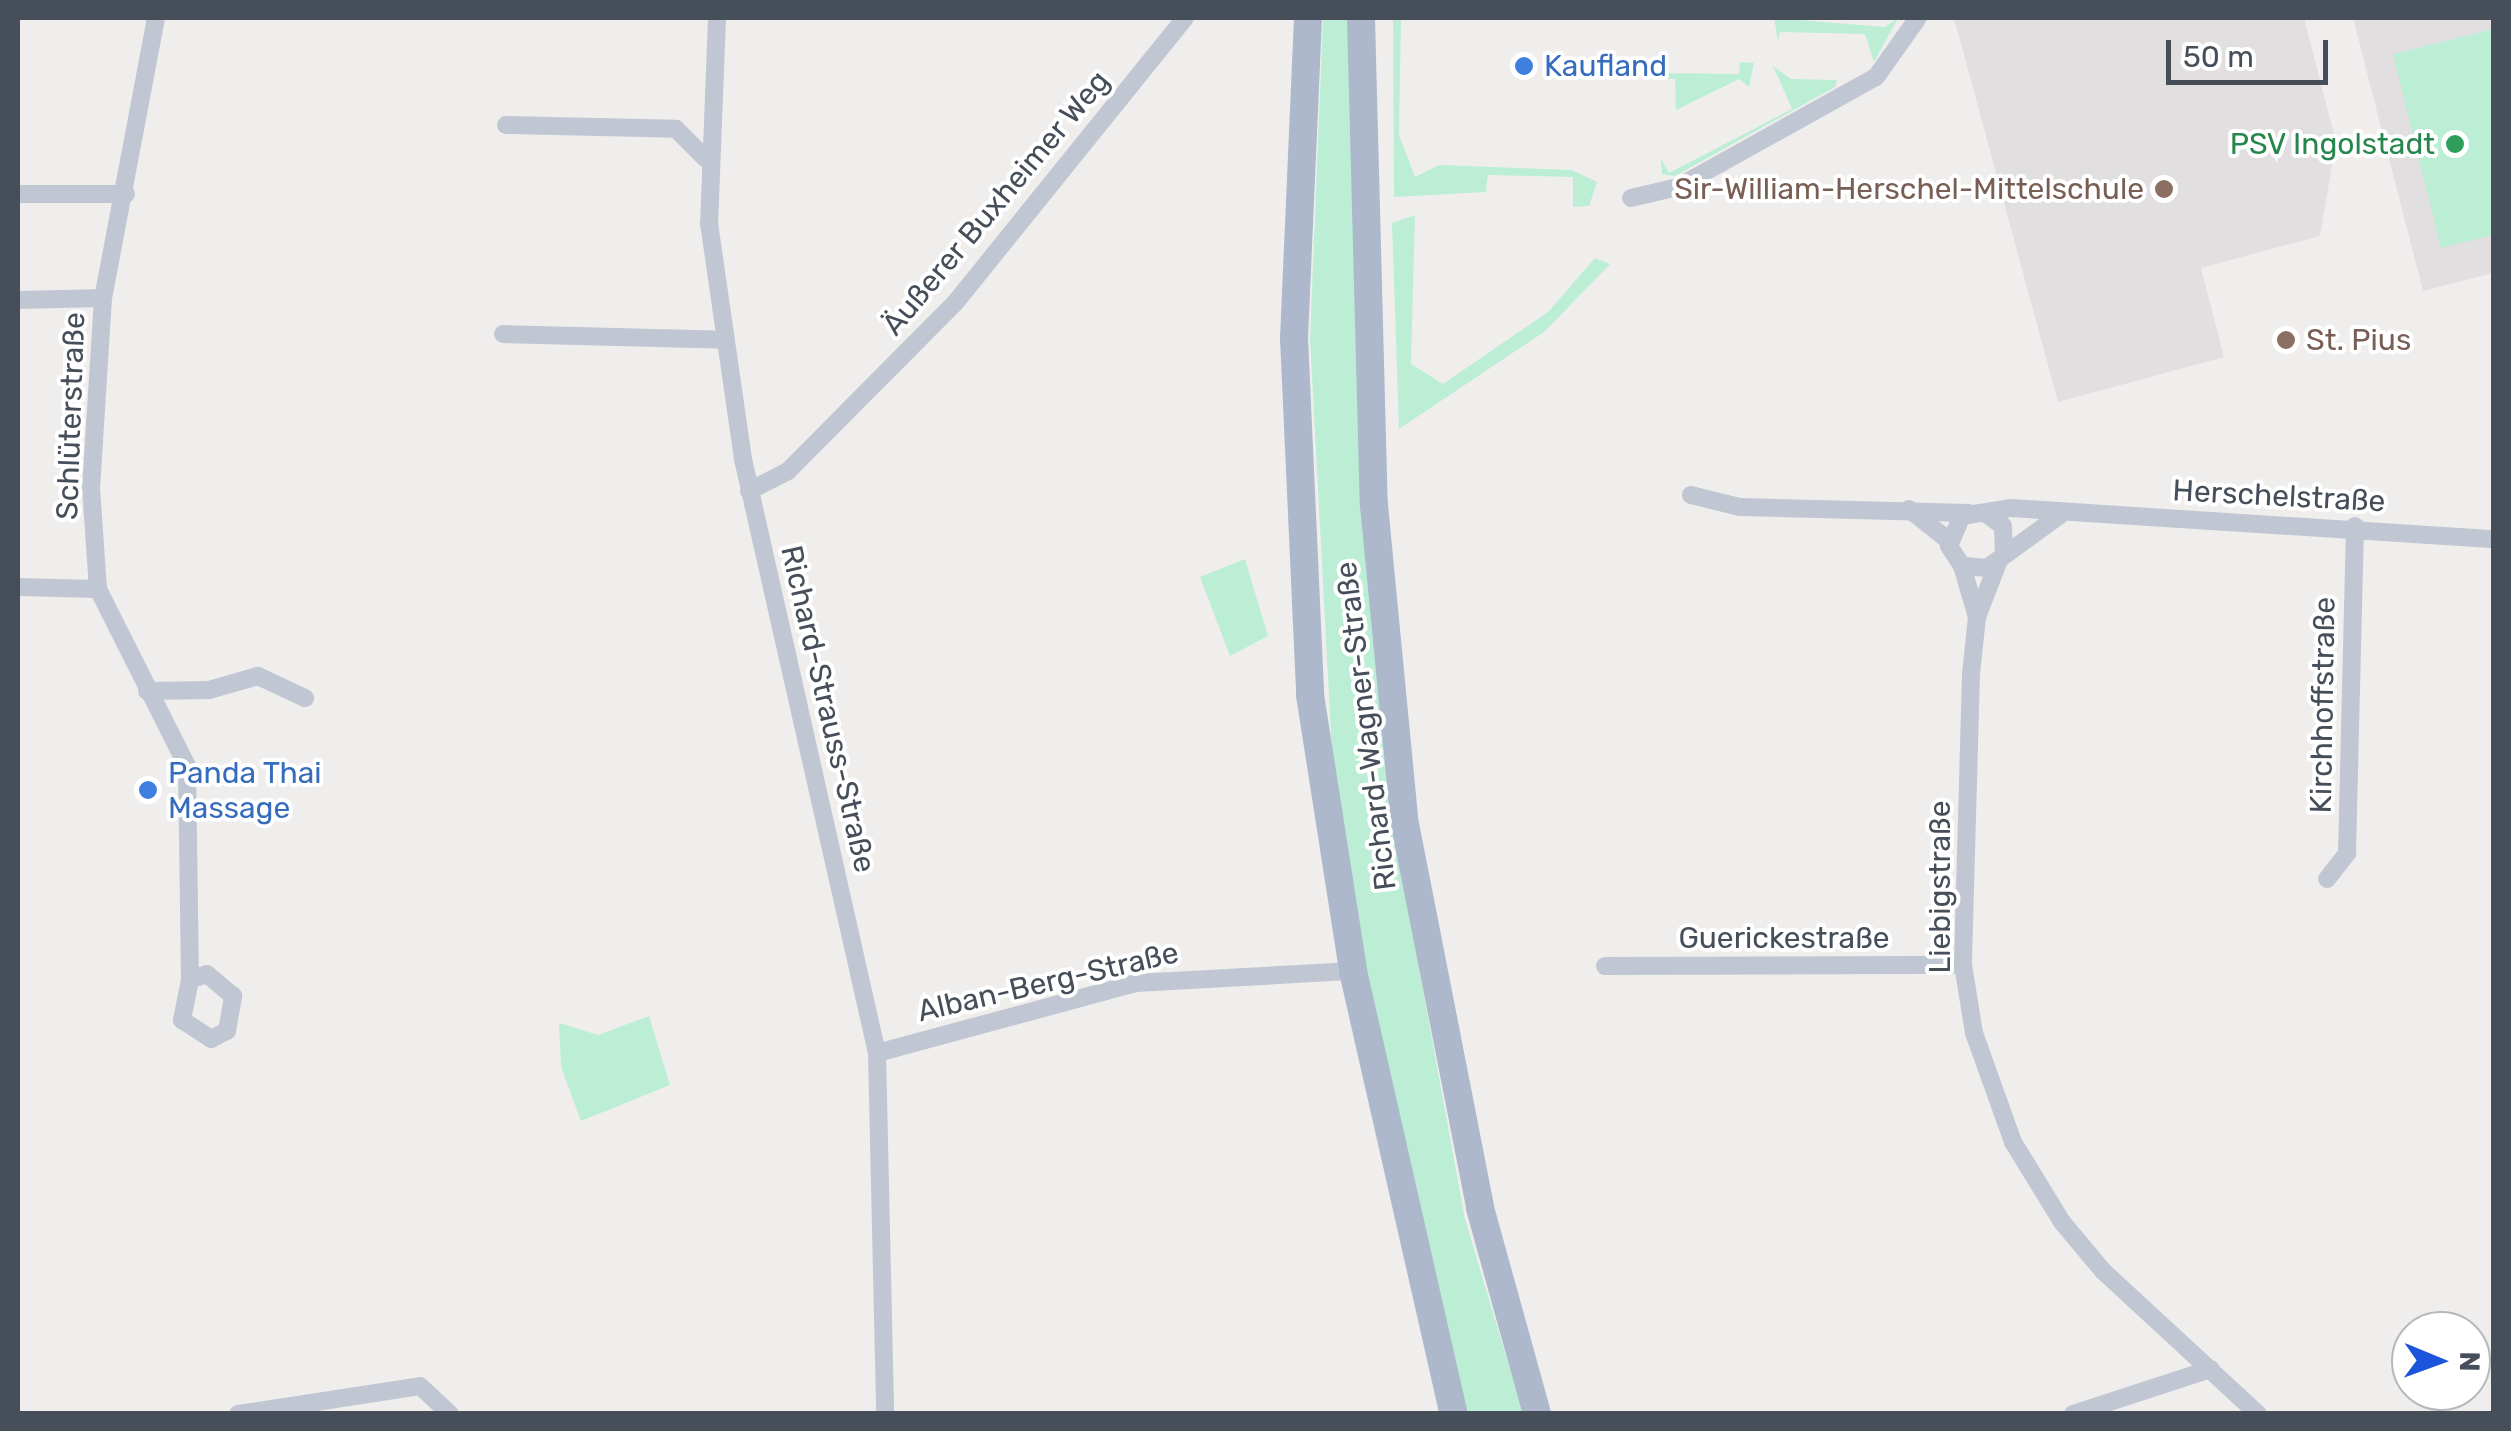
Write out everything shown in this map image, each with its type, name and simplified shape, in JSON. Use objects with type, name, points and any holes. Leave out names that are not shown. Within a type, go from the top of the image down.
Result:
[{"type":"main road","name":"Richard-Wagner-Straße","points":[[1308,18],[1294,338],[1301,586],[1354,970],[1454,1414]]},
{"type":"main road","name":"Richard-Wagner-Straße","points":[[1361,18],[1374,505],[1400,784],[1452,1082],[1538,1414]]},
{"type":"street","name":"Schlüterstraße","points":[[156,18],[126,194],[103,298],[91,487],[98,589],[186,766],[190,980]]},
{"type":"street","name":"Richard-Strauss-Straße","points":[[717,18],[706,160],[725,340],[749,491],[876,1052],[885,1414]]},
{"type":"street","name":"Äußerer Buxheimer Weg","points":[[749,491],[788,470],[955,303],[1184,18]]},
{"type":"street","points":[[1630,198],[1678,188],[1876,78],[1918,18]]},
{"type":"street","points":[[506,125],[676,129],[706,160]]},
{"type":"street","points":[[18,194],[126,194]]},
{"type":"street","points":[[18,300],[103,298]]},
{"type":"street","points":[[503,334],[725,340]]},
{"type":"street","name":"Herschelstraße","points":[[1691,495],[1740,507],[1908,509],[2355,526],[2494,540]]},
{"type":"street","points":[[1908,509],[1948,540],[1962,566],[2002,556],[2060,515]]},
{"type":"street","points":[[1948,540],[1977,513],[2003,526],[2002,556]]},
{"type":"street","name":"Kirchhoffstraße","points":[[2328,879],[2347,853],[2355,526]]},
{"type":"street","name":"Liebigstraße","points":[[1977,617],[2002,556]]},
{"type":"street","name":"Liebigstraße","points":[[1962,566],[1977,617],[1963,964],[1989,1078],[2036,1185],[2103,1272],[2258,1414]]},
{"type":"street","points":[[18,586],[98,589]]},
{"type":"street","points":[[147,691],[209,690],[258,676],[305,698]]},
{"type":"street","name":"Guerickestraße","points":[[1604,966],[1963,964]]},
{"type":"street","name":"Alban-Berg-Straße","points":[[876,1052],[1136,982],[1354,970]]},
{"type":"street","points":[[2073,1414],[2211,1369]]},
{"type":"street","points":[[238,1414],[420,1386],[450,1414]]},
{"type":"shaded area","name":"Sir-William-Herschel-Mittelschule","points":[[1954,18],[2304,18],[2336,142],[2320,236],[2201,268],[2224,357],[2058,402]]},
{"type":"shaded area","points":[[2353,18],[2493,18],[2493,273],[2423,291]]},
{"type":"green space","points":[[1323,18],[1350,18],[1410,920],[1465,1219],[1523,1413],[1464,1413],[1376,1045],[1332,753],[1310,339]]},
{"type":"green space","points":[[1393,18],[1401,18],[1399,135],[1415,177],[1439,165],[1572,170],[1597,182],[1589,206],[1573,207],[1573,177],[1488,175],[1486,192],[1394,197]]},
{"type":"green space","points":[[1774,18],[1885,27],[1898,18],[1874,62],[1865,34],[1780,32],[1778,41]]},
{"type":"green space","name":"PSV Ingolstadt","points":[[2493,29],[2493,235],[2441,248],[2393,54]]},
{"type":"green space","points":[[1654,58],[1663,73],[1739,74],[1740,62],[1754,63],[1749,87],[1739,79],[1676,110],[1675,79],[1652,78]]},
{"type":"green space","points":[[1773,66],[1791,79],[1837,80],[1835,87],[1675,176],[1662,174],[1661,159],[1669,173],[1792,109]]},
{"type":"green space","points":[[1415,215],[1411,364],[1443,384],[1548,312],[1595,258],[1610,264],[1544,332],[1399,429],[1392,223]]},
{"type":"green space","points":[[1245,559],[1268,636],[1230,656],[1200,577]]},
{"type":"green space","points":[[649,1016],[670,1085],[581,1121],[561,1067],[559,1023],[598,1035]]},
{"type":"place","name":"Kaufland","points":[[1524,66]]},
{"type":"place","name":"PSV Ingolstadt","points":[[2455,144]]},
{"type":"place","name":"Sir-William-Herschel-Mittelschule","points":[[2164,189]]},
{"type":"place","name":"St. Pius","points":[[2286,340]]},
{"type":"place","name":"Panda Thai Massage","points":[[148,790]]}]
